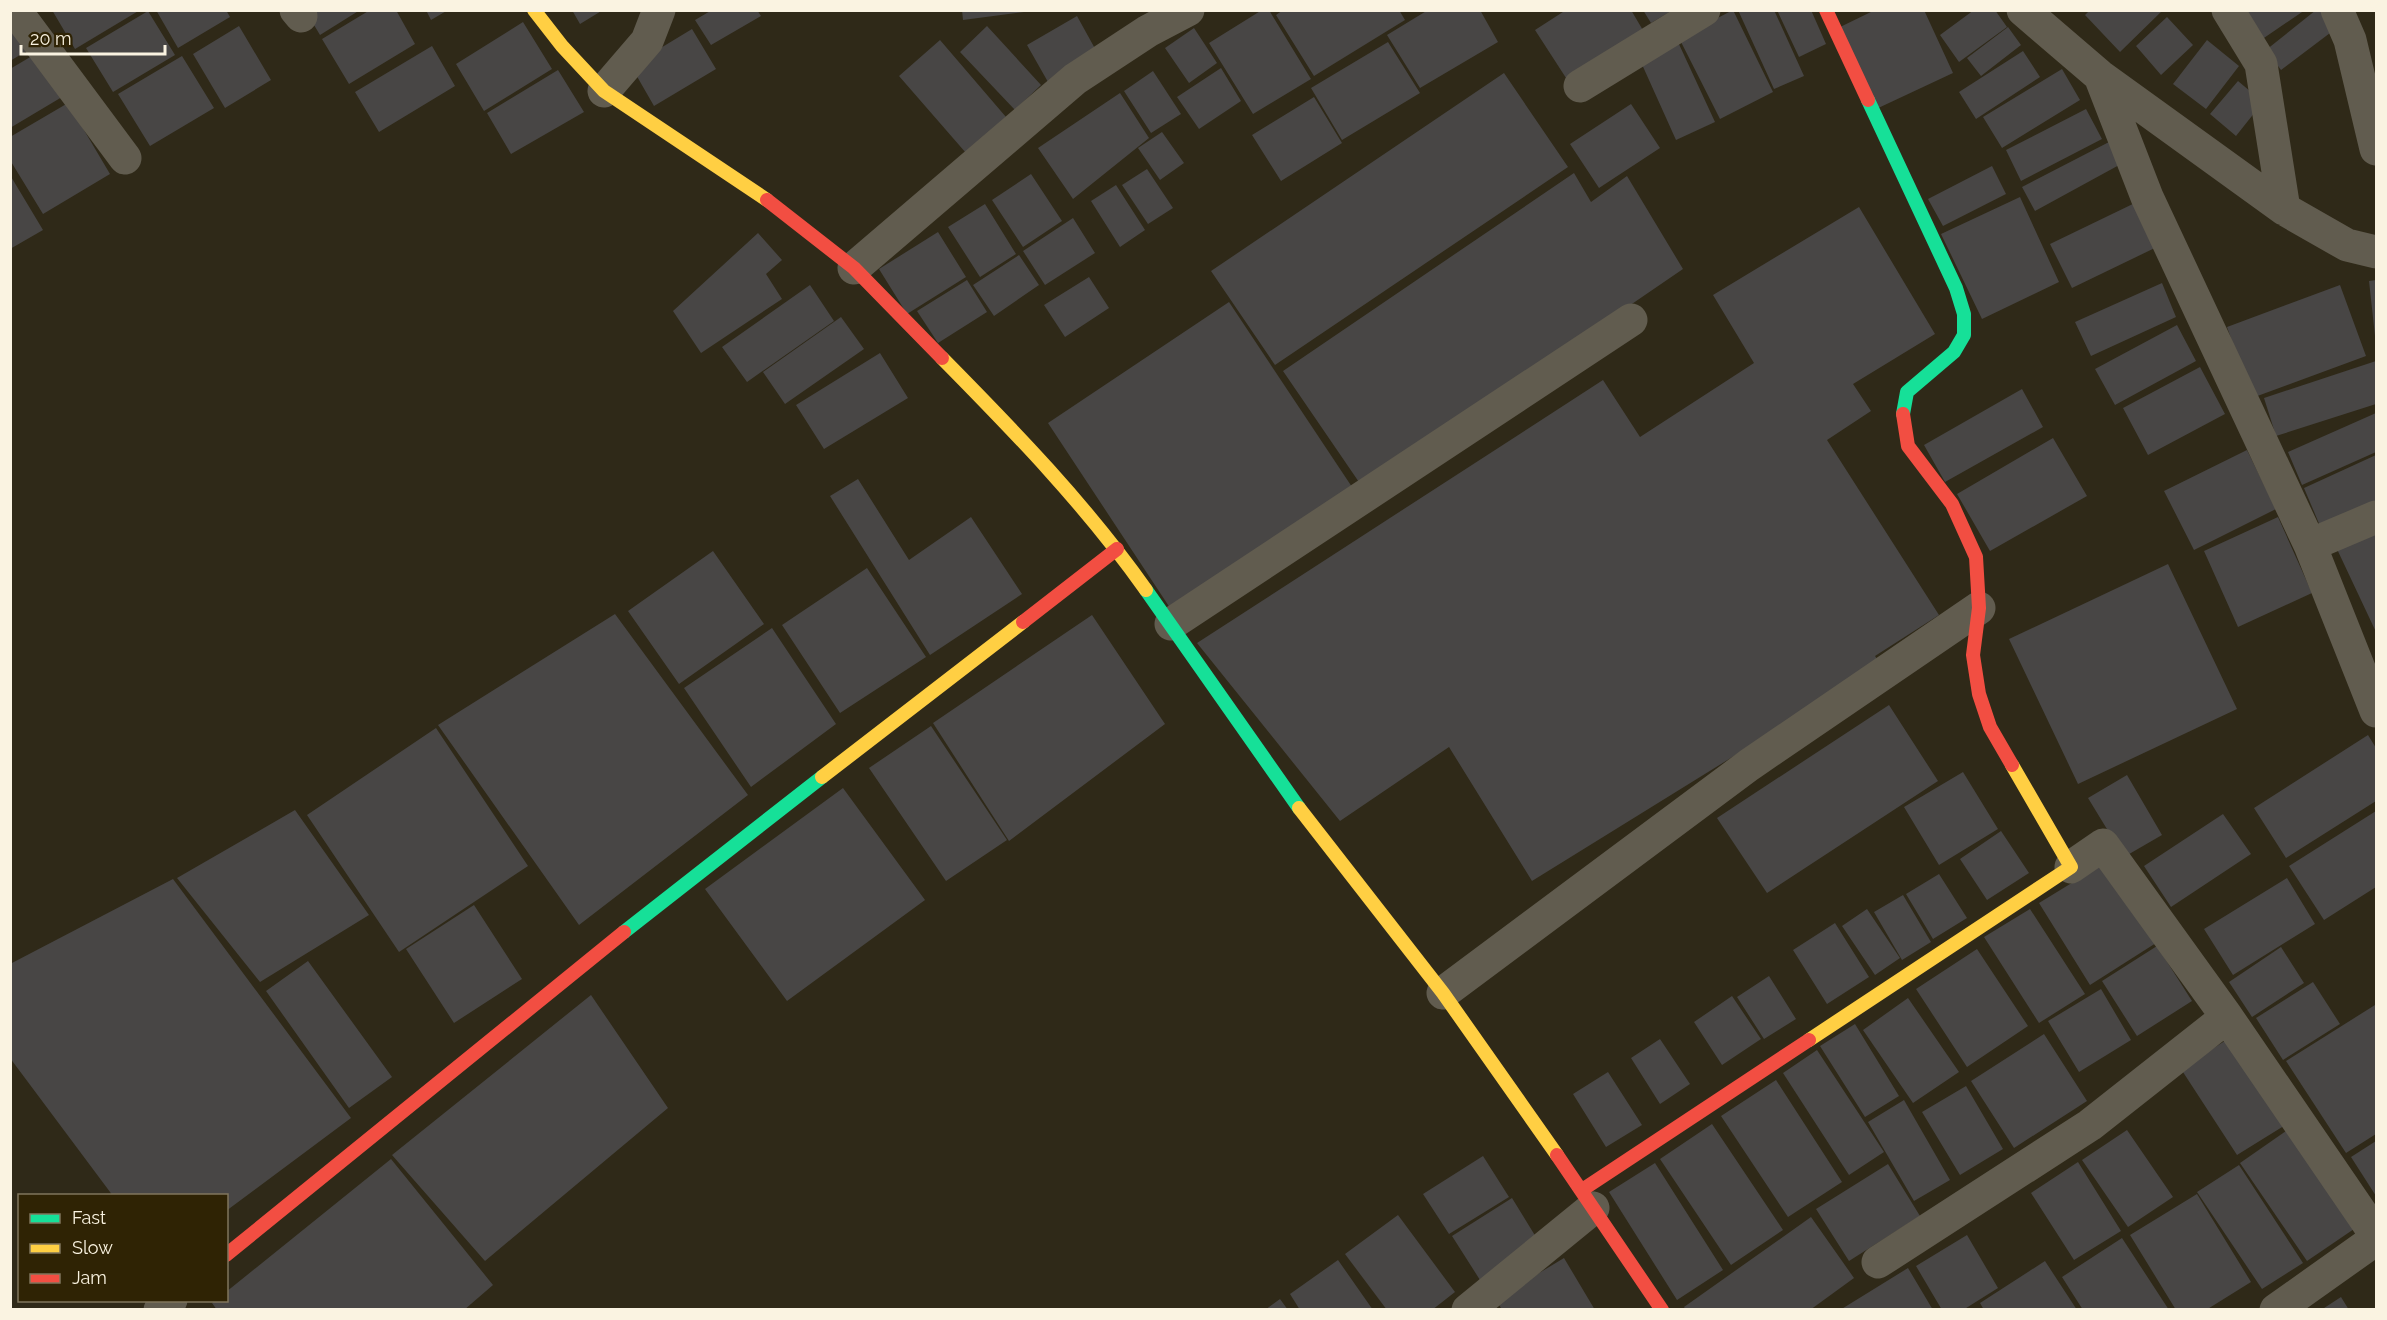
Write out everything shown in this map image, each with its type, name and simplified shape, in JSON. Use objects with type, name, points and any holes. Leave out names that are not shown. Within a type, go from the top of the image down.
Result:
[{"type":"street","points":[[15,10],[125,158]]},
{"type":"street","points":[[534,10],[562,46],[604,92],[761,196],[854,268],[1020,437],[1117,549],[1303,814],[1443,993],[1588,1199],[1662,1310]]},
{"type":"street","points":[[604,92],[646,41],[659,10]]},
{"type":"street","points":[[854,268],[1146,21],[1188,10]]},
{"type":"street","points":[[1580,86],[1704,10]]},
{"type":"street","points":[[1826,10],[1956,288],[1964,314],[1965,335],[1954,351],[1907,392],[1902,418],[1908,447],[1953,504],[1976,557],[1979,608],[1973,655],[1979,694],[1990,727],[2072,867]]},
{"type":"street","points":[[2023,10],[2100,76],[2284,209],[2347,245],[2376,252]]},
{"type":"street","points":[[2228,10],[2261,64],[2284,209]]},
{"type":"street","points":[[2337,10],[2350,40],[2376,149]]},
{"type":"street","points":[[2100,76],[2146,197],[2310,546],[2376,711]]},
{"type":"street","points":[[1171,624],[1631,321]]},
{"type":"street","points":[[2310,546],[2376,517]]},
{"type":"street","points":[[228,1253],[621,933],[1117,549]]},
{"type":"street","points":[[1443,993],[1749,765],[1979,608]]},
{"type":"street","points":[[1468,1310],[1588,1199],[2103,845],[2227,1017],[2376,1237],[2276,1310]]},
{"type":"street","points":[[1878,1262],[2090,1125],[2227,1017]]},
{"type":"building","points":[[52,10],[140,10],[75,49]]},
{"type":"building","points":[[156,10],[226,10],[230,17],[178,48]]},
{"type":"building","points":[[305,10],[360,10],[320,35]]},
{"type":"building","points":[[370,10],[396,10],[415,44],[349,84],[322,39]]},
{"type":"building","points":[[426,10],[448,10],[431,20]]},
{"type":"building","points":[[572,10],[603,10],[580,24]]},
{"type":"building","points":[[712,10],[757,10],[761,16],[711,45],[695,20]]},
{"type":"building","points":[[962,10],[1023,10],[1024,12],[963,20]]},
{"type":"building","points":[[1262,10],[1269,10],[1311,79],[1253,114],[1209,43]]},
{"type":"building","points":[[1283,10],[1399,10],[1405,20],[1314,76],[1276,15]]},
{"type":"building","points":[[1428,10],[1480,10],[1498,42],[1420,88],[1387,35]]},
{"type":"building","points":[[1566,10],[1631,10],[1644,32],[1568,81],[1535,30]]},
{"type":"building","points":[[1643,10],[1673,10],[1651,23]]},
{"type":"building","points":[[1733,10],[1773,92],[1720,119],[1679,38]]},
{"type":"building","points":[[1738,10],[1774,10],[1804,76],[1774,89]]},
{"type":"building","points":[[1777,10],[1811,10],[1826,44],[1799,57]]},
{"type":"building","points":[[1875,10],[1924,10],[1953,73],[1874,110],[1836,29]]},
{"type":"building","points":[[1974,10],[1995,10],[2007,27],[1959,62],[1940,35]]},
{"type":"building","points":[[2090,10],[2163,10],[2120,52],[2085,15]]},
{"type":"building","points":[[2243,10],[2305,10],[2261,40]]},
{"type":"building","points":[[2316,10],[2320,10],[2334,30],[2281,70],[2266,50]]},
{"type":"building","points":[[148,11],[175,55],[113,92],[86,48]]},
{"type":"building","points":[[10,16],[30,49],[10,61]]},
{"type":"building","points":[[1077,16],[1098,54],[1048,82],[1027,45]]},
{"type":"building","points":[[2167,17],[2193,45],[2161,75],[2136,46]]},
{"type":"building","points":[[523,22],[552,69],[484,111],[456,64]]},
{"type":"building","points":[[239,26],[271,80],[225,108],[193,54]]},
{"type":"building","points":[[987,26],[1041,85],[1015,110],[960,52]]},
{"type":"building","points":[[2008,27],[2021,45],[1981,76],[1967,58]]},
{"type":"building","points":[[1194,28],[1217,63],[1189,83],[1165,48]]},
{"type":"building","points":[[692,29],[716,69],[654,106],[631,66]]},
{"type":"building","points":[[940,40],[1006,117],[966,153],[899,76]]},
{"type":"building","points":[[2207,40],[2239,66],[2206,109],[2173,84]]},
{"type":"building","points":[[1388,42],[1420,93],[1342,140],[1311,88]]},
{"type":"building","points":[[1678,42],[1715,122],[1676,140],[1640,60]]},
{"type":"building","points":[[432,46],[455,86],[379,132],[355,92]]},
{"type":"building","points":[[2023,51],[2040,77],[1976,119],[1959,92]]},
{"type":"building","points":[[37,53],[62,97],[10,128],[10,69]]},
{"type":"building","points":[[182,56],[214,108],[150,146],[118,94]]},
{"type":"building","points":[[1221,68],[1241,101],[1199,129],[1177,97]]},
{"type":"building","points":[[2062,69],[2080,100],[2002,148],[1983,117]]},
{"type":"building","points":[[558,70],[584,112],[511,154],[487,113]]},
{"type":"building","points":[[1153,71],[1181,114],[1151,133],[1124,91]]},
{"type":"building","points":[[1504,73],[1568,167],[1275,365],[1211,271]]},
{"type":"building","points":[[2238,81],[2263,102],[2236,136],[2210,114]]},
{"type":"building","points":[[1120,93],[1149,138],[1073,199],[1038,148]]},
{"type":"building","points":[[1314,97],[1342,143],[1281,181],[1252,135]]},
{"type":"building","points":[[68,103],[110,174],[43,214],[10,160],[10,137]]},
{"type":"building","points":[[1631,104],[1660,148],[1599,188],[1570,144]]},
{"type":"building","points":[[2086,109],[2102,139],[2021,181],[2006,150]]},
{"type":"building","points":[[1162,132],[1184,163],[1160,180],[1138,148]]},
{"type":"building","points":[[2109,142],[2121,164],[2035,211],[2022,187]]},
{"type":"building","points":[[1992,166],[2006,194],[1943,226],[1928,199]]},
{"type":"building","points":[[1147,169],[1173,208],[1148,224],[1122,185]]},
{"type":"building","points":[[1574,173],[1591,202],[1627,176],[1683,269],[1363,488],[1283,371]]},
{"type":"building","points":[[1031,174],[1062,221],[1023,247],[992,200]]},
{"type":"building","points":[[10,175],[43,230],[10,249]]},
{"type":"building","points":[[1116,185],[1145,230],[1120,247],[1091,201]]},
{"type":"building","points":[[2020,197],[2059,282],[1982,319],[1941,234]]},
{"type":"building","points":[[2139,201],[2161,245],[2072,288],[2050,244]]},
{"type":"building","points":[[985,204],[1016,254],[980,277],[948,227]]},
{"type":"building","points":[[1859,207],[1935,334],[1853,384],[1871,411],[1827,440],[1939,615],[1875,656],[1881,665],[1532,881],[1449,747],[1340,821],[1197,643],[1603,380],[1640,437],[1754,363],[1713,295]]},
{"type":"building","points":[[1073,218],[1095,253],[1045,285],[1023,251]]},
{"type":"building","points":[[938,232],[966,277],[907,314],[879,269]]},
{"type":"building","points":[[758,233],[782,260],[766,274],[782,299],[701,353],[673,311]]},
{"type":"building","points":[[1019,255],[1039,285],[994,316],[973,285]]},
{"type":"building","points":[[1089,277],[1109,308],[1065,337],[1044,305]]},
{"type":"building","points":[[967,280],[987,312],[938,343],[917,311]]},
{"type":"building","points":[[2376,280],[2376,336],[2375,336],[2369,281]]},
{"type":"building","points":[[2162,283],[2176,317],[2091,356],[2075,322]]},
{"type":"building","points":[[810,285],[834,321],[747,382],[722,347]]},
{"type":"building","points":[[2340,285],[2366,356],[2252,398],[2227,327]]},
{"type":"building","points":[[1229,302],[1356,493],[1174,614],[1048,423]]},
{"type":"building","points":[[841,317],[864,349],[785,404],[763,372]]},
{"type":"building","points":[[2177,325],[2196,361],[2115,405],[2095,369]]},
{"type":"building","points":[[880,353],[908,398],[824,449],[796,405]]},
{"type":"building","points":[[2376,361],[2376,404],[2276,436],[2264,398]]},
{"type":"building","points":[[2200,367],[2225,414],[2148,455],[2123,408]]},
{"type":"building","points":[[2022,389],[2043,427],[1945,482],[1924,445]]},
{"type":"building","points":[[2376,413],[2376,452],[2302,485],[2288,452]]},
{"type":"building","points":[[2053,438],[2087,496],[1990,551],[1957,494]]},
{"type":"building","points":[[2247,450],[2276,509],[2194,550],[2164,491]]},
{"type":"building","points":[[2376,455],[2376,510],[2323,533],[2304,488]]},
{"type":"building","points":[[858,479],[909,560],[971,517],[1022,594],[930,655],[830,496]]},
{"type":"building","points":[[2278,517],[2312,593],[2238,627],[2204,551]]},
{"type":"building","points":[[2376,528],[2376,632],[2336,547]]},
{"type":"building","points":[[713,551],[764,624],[679,684],[628,611]]},
{"type":"building","points":[[2168,564],[2237,709],[2078,784],[2009,639]]},
{"type":"building","points":[[867,568],[926,657],[840,713],[782,625]]},
{"type":"building","points":[[615,614],[748,795],[579,925],[438,725]]},
{"type":"building","points":[[1092,615],[1165,724],[1009,841],[933,723]]},
{"type":"building","points":[[772,628],[836,724],[751,787],[684,688]]},
{"type":"building","points":[[1889,705],[1938,781],[1767,893],[1717,818]]},
{"type":"building","points":[[931,726],[1007,840],[946,881],[869,768]]},
{"type":"building","points":[[436,728],[528,866],[399,952],[307,815]]},
{"type":"building","points":[[2368,735],[2376,748],[2376,801],[2286,858],[2254,808]]},
{"type":"building","points":[[1963,772],[1998,829],[1939,865],[1904,807]]},
{"type":"building","points":[[2127,775],[2162,835],[2124,857],[2088,798]]},
{"type":"building","points":[[843,788],[925,900],[787,1001],[705,889]]},
{"type":"building","points":[[295,810],[369,915],[260,982],[177,878]]},
{"type":"building","points":[[2376,811],[2376,887],[2324,920],[2289,866]]},
{"type":"building","points":[[2223,814],[2251,854],[2171,907],[2144,866]]},
{"type":"building","points":[[2001,831],[2029,873],[1987,900],[1960,859]]},
{"type":"building","points":[[2106,862],[2156,943],[2090,985],[2039,903]]},
{"type":"building","points":[[1939,874],[1967,918],[1933,939],[1906,894]]},
{"type":"building","points":[[2287,878],[2315,924],[2233,975],[2204,929]]},
{"type":"building","points":[[173,879],[351,1118],[228,1210],[228,1194],[112,1194],[10,1058],[10,964]]},
{"type":"building","points":[[1903,895],[1931,942],[1902,960],[1874,912]]},
{"type":"building","points":[[474,905],[522,979],[454,1023],[406,949]]},
{"type":"building","points":[[1867,909],[1900,958],[1875,975],[1842,926]]},
{"type":"building","points":[[2030,909],[2085,994],[2039,1023],[1984,937]]},
{"type":"building","points":[[1835,923],[1869,977],[1827,1004],[1793,950]]},
{"type":"building","points":[[2157,946],[2192,1001],[2137,1036],[2102,981]]},
{"type":"building","points":[[2281,947],[2304,983],[2252,1017],[2229,982]]},
{"type":"building","points":[[1977,949],[2028,1026],[1967,1067],[1916,989]]},
{"type":"building","points":[[308,961],[392,1077],[349,1108],[266,991]]},
{"type":"building","points":[[1769,976],[1796,1019],[1764,1039],[1737,997]]},
{"type":"building","points":[[2313,982],[2340,1024],[2283,1060],[2256,1018]]},
{"type":"building","points":[[2101,989],[2131,1040],[2079,1072],[2048,1021]]},
{"type":"building","points":[[591,995],[668,1108],[485,1261],[392,1155]]},
{"type":"building","points":[[1732,996],[1761,1039],[1722,1065],[1694,1022]]},
{"type":"building","points":[[1908,998],[1959,1072],[1913,1103],[1863,1030]]},
{"type":"building","points":[[2375,1005],[2376,1134],[2346,1153],[2286,1061]]},
{"type":"building","points":[[1855,1024],[1899,1096],[1865,1117],[1820,1046]]},
{"type":"building","points":[[2044,1034],[2087,1101],[2014,1148],[1971,1081]]},
{"type":"building","points":[[2231,1037],[2287,1124],[2237,1155],[2181,1069]]},
{"type":"building","points":[[1660,1039],[1690,1084],[1660,1104],[1631,1058]]},
{"type":"building","points":[[1817,1050],[1884,1152],[1849,1175],[1783,1073]]},
{"type":"building","points":[[1608,1072],[1642,1125],[1606,1147],[1573,1094]]},
{"type":"building","points":[[1776,1080],[1842,1182],[1788,1217],[1721,1116]]},
{"type":"building","points":[[1966,1086],[2003,1149],[1960,1175],[1922,1112]]},
{"type":"building","points":[[1904,1100],[1950,1180],[1914,1201],[1868,1122]]},
{"type":"building","points":[[1712,1124],[1783,1230],[1731,1265],[1660,1159]]},
{"type":"building","points":[[2127,1130],[2173,1197],[2128,1227],[2082,1160]]},
{"type":"building","points":[[2286,1131],[2354,1229],[2307,1261],[2240,1163]]},
{"type":"building","points":[[2376,1141],[2376,1196],[2351,1157]]},
{"type":"building","points":[[1483,1156],[1509,1197],[1449,1234],[1423,1194]]},
{"type":"building","points":[[391,1159],[493,1285],[464,1310],[217,1310],[212,1303],[228,1302],[228,1290]]},
{"type":"building","points":[[2078,1162],[2121,1231],[2074,1260],[2031,1193]]},
{"type":"building","points":[[1655,1163],[1723,1270],[1677,1300],[1609,1192]]},
{"type":"building","points":[[1888,1164],[1920,1216],[1849,1261],[1816,1209]]},
{"type":"building","points":[[2239,1165],[2303,1263],[2262,1289],[2197,1192]]},
{"type":"building","points":[[2197,1194],[2251,1282],[2206,1310],[2176,1310],[2130,1235]]},
{"type":"building","points":[[1512,1198],[1539,1242],[1480,1280],[1452,1236]]},
{"type":"building","points":[[1398,1215],[1455,1292],[1432,1310],[1387,1310],[1345,1254]]},
{"type":"building","points":[[1811,1217],[1854,1278],[1810,1310],[1686,1310],[1684,1307]]},
{"type":"building","points":[[1967,1235],[1998,1288],[1963,1310],[1942,1310],[1916,1266]]},
{"type":"building","points":[[2122,1238],[2169,1310],[2083,1310],[2062,1277]]},
{"type":"building","points":[[1564,1258],[1595,1310],[1502,1310],[1496,1299]]},
{"type":"building","points":[[1338,1260],[1373,1310],[1300,1310],[1290,1294]]},
{"type":"building","points":[[2045,1261],[2077,1310],[1984,1310],[1980,1303]]},
{"type":"building","points":[[1908,1268],[1933,1310],[1840,1310]]},
{"type":"building","points":[[2341,1297],[2349,1310],[2321,1310]]},
{"type":"building","points":[[1280,1299],[1288,1310],[1265,1310]]},
{"type":"traffic: fast","points":[[1868,100],[1956,288],[1964,314],[1964,335],[1954,352],[1907,392],[1903,414]]},
{"type":"traffic: fast","points":[[1146,590],[1299,808]]},
{"type":"traffic: fast","points":[[624,932],[822,777]]},
{"type":"traffic: slow","points":[[534,10],[562,46],[604,91],[767,200]]},
{"type":"traffic: slow","points":[[942,358],[1074,498],[1146,590]]},
{"type":"traffic: slow","points":[[822,777],[1023,622]]},
{"type":"traffic: slow","points":[[1809,1040],[2071,867],[2012,765]]},
{"type":"traffic: slow","points":[[1299,808],[1443,993],[1557,1155]]},
{"type":"traffic: jam","points":[[1826,10],[1868,100]]},
{"type":"traffic: jam","points":[[767,200],[854,268],[942,358]]},
{"type":"traffic: jam","points":[[1903,414],[1908,446],[1952,504],[1976,557],[1979,608],[1973,655],[1979,694],[1990,727],[2012,765]]},
{"type":"traffic: jam","points":[[1023,622],[1117,549]]},
{"type":"traffic: jam","points":[[228,1253],[624,932]]},
{"type":"traffic: jam","points":[[1582,1190],[1809,1040]]},
{"type":"traffic: jam","points":[[1557,1155],[1662,1310]]}]
